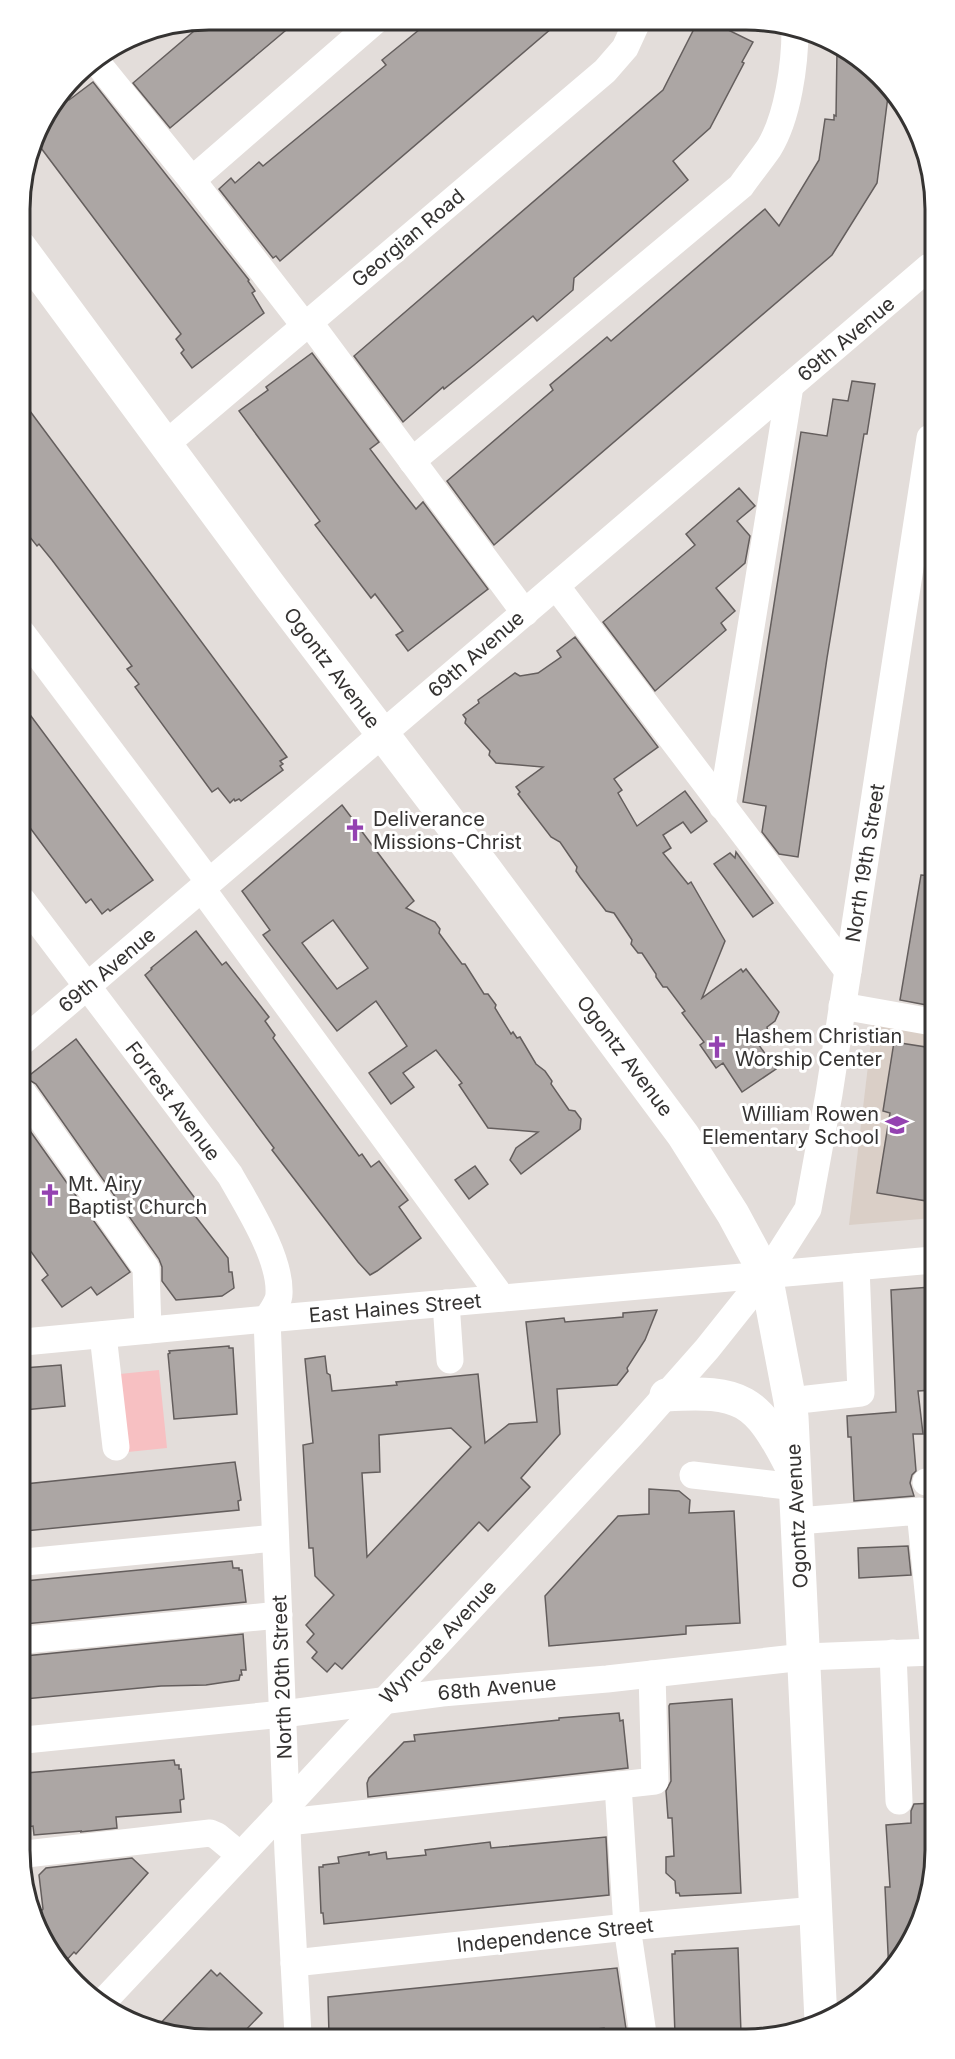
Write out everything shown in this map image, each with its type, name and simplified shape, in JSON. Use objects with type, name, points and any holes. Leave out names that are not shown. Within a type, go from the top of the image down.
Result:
[{"type":"main road","name":"Ogontz Avenue","points":[[30,260],[382,735],[486,870],[683,1135],[729,1207],[766,1275],[790,1401],[796,1481],[821,2012]]},
{"type":"main road","points":[[666,1395],[716,1394],[735,1399],[754,1408],[777,1438],[796,1481]]},
{"type":"street","points":[[192,180],[365,30]]},
{"type":"street","name":"Georgian Road","points":[[166,444],[605,70],[625,48],[633,30]]},
{"type":"street","points":[[412,461],[741,186],[770,146],[782,116],[795,55],[795,37]]},
{"type":"street","points":[[100,67],[307,324],[525,613]]},
{"type":"street","name":"69th Avenue","points":[[30,1035],[925,270]]},
{"type":"street","points":[[722,806],[790,386]]},
{"type":"street","name":"North 19th Street","points":[[766,1275],[808,1209],[848,972],[925,471]]},
{"type":"street","points":[[556,586],[848,972]]},
{"type":"street","points":[[30,645],[206,885],[501,1298]]},
{"type":"street","name":"Forrest Avenue","points":[[30,911],[230,1175],[256,1221],[277,1271],[280,1297],[267,1319]]},
{"type":"street","points":[[842,1006],[925,1021]]},
{"type":"street","points":[[30,1103],[146,1268],[148,1330]]},
{"type":"street","name":"East Haines Street","points":[[30,1341],[925,1261]]},
{"type":"street","points":[[790,1401],[861,1393],[856,1267]]},
{"type":"street","name":"Wyncote Avenue","points":[[108,1997],[240,1855],[287,1814],[384,1700],[707,1349],[766,1275]]},
{"type":"street","points":[[446,1303],[450,1360]]},
{"type":"street","name":"North 20th Street","points":[[267,1319],[297,2024]]},
{"type":"street","points":[[103,1335],[116,1448]]},
{"type":"street","points":[[693,1475],[796,1481]]},
{"type":"street","points":[[798,1521],[920,1511],[925,1561]]},
{"type":"street","points":[[30,1562],[275,1538]]},
{"type":"street","points":[[30,1640],[279,1615]]},
{"type":"street","name":"68th Avenue","points":[[30,1740],[283,1714],[384,1700],[804,1657],[925,1652]]},
{"type":"street","points":[[893,1653],[899,1801]]},
{"type":"street","points":[[287,1814],[655,1781],[652,1674]]},
{"type":"street","points":[[618,1785],[627,1927],[642,2029]]},
{"type":"street","points":[[30,1854],[210,1833],[240,1855]]},
{"type":"street","name":"Independence Street","points":[[294,1963],[627,1927],[816,1910]]},
{"type":"shaded area","name":"William Rowen Elementary School","points":[[873,1024],[925,1030],[925,1219],[849,1225]]},
{"type":"shaded area","points":[[159,1370],[167,1448],[118,1453],[110,1375]]},
{"type":"building","points":[[195,30],[286,30],[170,128],[133,83]]},
{"type":"building","points":[[419,30],[550,30],[280,261],[276,256],[273,258],[219,189],[231,178],[235,183],[259,162],[263,166],[386,65],[382,60]]},
{"type":"building","points":[[693,30],[728,30],[753,42],[710,128],[673,161],[688,180],[574,278],[573,290],[537,321],[533,316],[444,389],[443,387],[403,422],[354,356],[663,90]]},
{"type":"building","points":[[837,55],[864,74],[888,99],[877,183],[832,255],[494,545],[447,481],[553,390],[550,385],[607,337],[611,341],[765,209],[779,226],[819,160],[825,119],[834,120],[834,115],[836,116]]},
{"type":"building","points":[[93,82],[249,280],[255,291],[252,293],[264,313],[192,368],[181,353],[184,350],[176,339],[181,334],[41,148],[54,119],[69,100]]},
{"type":"building","points":[[312,353],[379,442],[370,449],[416,509],[423,502],[488,589],[408,651],[396,635],[403,631],[375,594],[371,598],[315,525],[320,521],[239,411],[268,390],[266,387]]},
{"type":"building","points":[[852,381],[875,384],[867,434],[864,434],[827,658],[798,857],[779,854],[762,832],[766,806],[743,802],[801,432],[827,436],[833,399],[848,401]]},
{"type":"building","points":[[30,411],[287,757],[280,761],[283,764],[280,766],[283,770],[241,801],[234,799],[230,803],[218,788],[212,792],[135,687],[139,684],[127,669],[132,666],[52,560],[39,544],[37,546],[30,537]]},
{"type":"building","points":[[739,488],[755,506],[737,521],[750,536],[745,563],[716,588],[735,611],[721,623],[726,630],[655,691],[603,622],[695,545],[686,534]]},
{"type":"building","points":[[575,637],[658,747],[614,779],[622,790],[618,793],[637,826],[685,791],[707,821],[691,833],[683,822],[663,835],[671,848],[663,853],[688,884],[691,882],[725,941],[702,998],[741,969],[743,972],[746,969],[779,1012],[775,1021],[767,1027],[768,1032],[756,1041],[776,1069],[742,1092],[723,1063],[716,1068],[700,1045],[704,1042],[682,1013],[685,1011],[667,987],[663,987],[642,953],[638,953],[631,944],[632,940],[614,913],[606,911],[580,877],[576,871],[577,867],[560,842],[551,837],[518,794],[520,792],[516,787],[543,767],[496,763],[489,755],[490,751],[465,723],[466,719],[463,715],[479,703],[478,700],[515,673],[520,676],[538,673],[561,657],[557,651]]},
{"type":"building","points":[[30,715],[153,880],[110,911],[108,909],[102,914],[91,899],[86,903],[30,828]]},
{"type":"building","points":[[342,805],[414,901],[406,908],[435,922],[440,929],[439,933],[462,964],[465,964],[484,994],[488,994],[496,1005],[495,1008],[511,1034],[513,1032],[517,1038],[520,1037],[536,1064],[552,1081],[551,1084],[569,1110],[575,1111],[581,1119],[580,1129],[521,1174],[510,1160],[516,1148],[538,1132],[488,1128],[459,1085],[462,1083],[436,1050],[403,1073],[414,1087],[391,1104],[369,1073],[407,1046],[376,1001],[337,1031],[263,935],[270,930],[242,891]],"holes":[[[333,920],[368,968],[337,989],[302,943]]]},
{"type":"building","points":[[736,852],[773,903],[753,917],[714,864],[730,853],[735,858]]},
{"type":"building","points":[[921,875],[925,875],[925,1005],[900,1000]]},
{"type":"building","points":[[196,931],[222,965],[226,962],[269,1017],[265,1021],[275,1035],[273,1038],[359,1156],[362,1154],[371,1167],[379,1161],[408,1200],[399,1207],[421,1238],[370,1275],[272,1150],[274,1148],[145,975]]},
{"type":"building","points":[[76,1039],[203,1209],[196,1217],[228,1258],[234,1288],[222,1296],[176,1300],[162,1281],[162,1267],[159,1259],[36,1084],[30,1080],[30,1075]]},
{"type":"building","points":[[894,1042],[925,1047],[925,1201],[877,1193],[890,1113],[883,1111]]},
{"type":"building","name":"Mt. Airy Baptist Church","points":[[30,1131],[130,1272],[97,1295],[91,1287],[62,1307],[42,1280],[48,1275],[30,1250]]},
{"type":"building","points":[[475,1166],[488,1184],[469,1199],[455,1180]]},
{"type":"building","points":[[925,1287],[925,1391],[918,1391],[923,1434],[913,1434],[916,1471],[910,1483],[914,1496],[854,1501],[851,1437],[848,1437],[847,1416],[896,1412],[891,1290]]},
{"type":"building","points":[[657,1310],[645,1340],[627,1368],[628,1371],[617,1385],[557,1389],[560,1434],[521,1478],[530,1487],[488,1531],[479,1522],[342,1669],[335,1663],[327,1672],[312,1658],[317,1652],[307,1642],[314,1634],[306,1625],[334,1595],[315,1576],[313,1548],[309,1548],[303,1445],[313,1443],[305,1359],[325,1356],[332,1391],[478,1374],[485,1443],[509,1424],[537,1422],[526,1322],[564,1318],[565,1322],[623,1317],[623,1313]],"holes":[[[451,1428],[471,1447],[367,1557],[362,1473],[380,1472],[379,1435]]]},
{"type":"building","points":[[229,1346],[233,1348],[237,1414],[174,1419],[169,1351]]},
{"type":"building","points":[[61,1365],[65,1406],[30,1409],[30,1368]]},
{"type":"building","points":[[235,1462],[241,1500],[238,1501],[239,1510],[30,1531],[30,1483]]},
{"type":"building","points":[[649,1489],[679,1491],[690,1500],[689,1513],[734,1511],[740,1623],[686,1626],[686,1634],[549,1646],[545,1596],[618,1516],[649,1514]]},
{"type":"building","points":[[908,1546],[911,1575],[859,1578],[858,1548]]},
{"type":"building","points":[[232,1561],[233,1568],[242,1570],[246,1602],[30,1624],[30,1581]]},
{"type":"building","points":[[243,1634],[246,1670],[241,1670],[242,1675],[239,1680],[206,1685],[161,1686],[30,1699],[30,1655]]},
{"type":"building","points":[[732,1699],[741,1893],[680,1896],[676,1893],[675,1881],[666,1873],[666,1857],[674,1856],[672,1818],[668,1818],[666,1791],[671,1781],[669,1706],[670,1704]]},
{"type":"building","points":[[619,1713],[620,1721],[623,1720],[628,1768],[368,1797],[369,1778],[404,1742],[415,1741],[414,1735]]},
{"type":"building","points":[[174,1760],[175,1765],[179,1765],[181,1769],[184,1799],[180,1800],[181,1812],[116,1817],[117,1828],[34,1835],[33,1826],[30,1826],[30,1773]]},
{"type":"building","points":[[925,1803],[925,1862],[922,1885],[911,1919],[888,1959],[885,1887],[890,1887],[886,1825],[911,1823],[911,1811],[914,1804]]},
{"type":"building","points":[[606,1837],[609,1895],[324,1924],[323,1913],[321,1913],[319,1867],[339,1863],[338,1857],[386,1852],[387,1859],[426,1855],[425,1850],[490,1842],[491,1848]]},
{"type":"building","points":[[132,1858],[148,1873],[76,1954],[74,1952],[67,1959],[54,1940],[41,1911],[43,1909],[39,1875],[46,1868]]},
{"type":"building","points":[[738,1948],[741,2029],[675,2029],[672,1954],[675,1954],[675,1951]]},
{"type":"building","points":[[617,1968],[626,2029],[329,2029],[328,1997]]},
{"type":"building","points":[[211,1970],[217,1976],[220,1973],[262,2013],[247,2029],[197,2029],[161,2023]]},
{"type":"place","name":"Deliverance Missions-Christ","points":[[355,830]]},
{"type":"place","name":"Hashem Christian Worship Center","points":[[717,1047]]},
{"type":"place","name":"William Rowen Elementary School","points":[[897,1125]]},
{"type":"place","name":"Mt. Airy Baptist Church","points":[[50,1195]]}]
